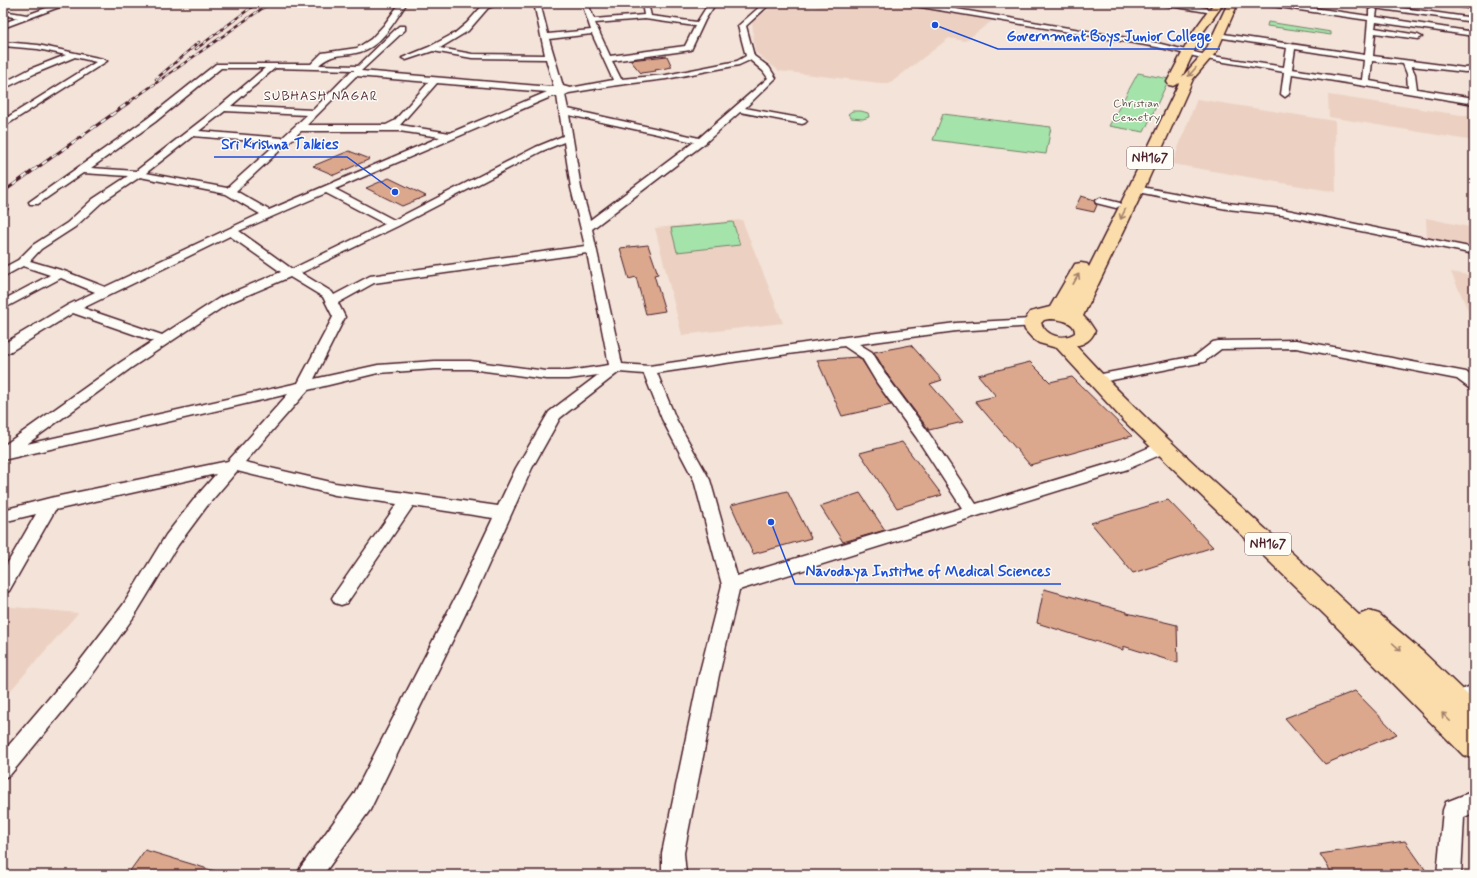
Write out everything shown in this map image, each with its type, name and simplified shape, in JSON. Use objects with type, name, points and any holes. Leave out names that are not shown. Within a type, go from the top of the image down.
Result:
[{"type":"highway","name":"NH167","points":[[1064,315],[1136,188],[1187,78],[1211,51],[1217,35],[1233,3]]},
{"type":"highway","name":"NH167","points":[[1064,315],[1090,251],[1116,205],[1198,32],[1216,7]]},
{"type":"highway","points":[[1049,312],[1064,315],[1079,322],[1085,331],[1080,339],[1068,342],[1055,342],[1040,336],[1032,327],[1032,323],[1037,316],[1049,312]]},
{"type":"highway","name":"NH167","points":[[1068,342],[1107,377],[1318,577],[1413,661],[1464,697],[1474,720]]},
{"type":"highway","name":"NH167","points":[[1068,342],[1098,382],[1164,447],[1322,595],[1474,745]]},
{"type":"street","points":[[3,26],[67,3],[65,3]]},
{"type":"street","points":[[315,64],[325,55],[359,50],[374,41],[387,27],[404,3]]},
{"type":"street","points":[[406,58],[432,48],[466,28],[483,7],[498,3]]},
{"type":"street","points":[[537,3],[548,58],[564,110],[586,228],[616,368]]},
{"type":"street","points":[[585,3],[594,32],[618,82]]},
{"type":"street","points":[[645,3],[647,17]]},
{"type":"street","points":[[608,59],[688,48],[699,24],[714,3]]},
{"type":"street","points":[[586,228],[702,141],[772,78],[771,74],[764,67],[750,57],[742,26],[768,3]]},
{"type":"street","points":[[909,3],[1157,45],[1206,57],[1474,101]]},
{"type":"street","points":[[1164,3],[1216,7]]},
{"type":"street","points":[[1264,3],[1474,34]]},
{"type":"street","points":[[1352,3],[1376,5],[1474,20]]},
{"type":"street","points":[[1450,3],[1474,6]]},
{"type":"street","points":[[1471,3],[1474,6]]},
{"type":"street","points":[[1366,84],[1372,19],[1376,5]]},
{"type":"street","points":[[969,14],[977,6]]},
{"type":"street","points":[[3,13],[27,17]]},
{"type":"street","points":[[591,21],[647,17],[699,24]]},
{"type":"street","points":[[229,192],[315,113],[357,70],[402,28]]},
{"type":"street","points":[[1371,30],[1418,37]]},
{"type":"street","points":[[544,37],[594,32]]},
{"type":"street","points":[[1217,35],[1368,58],[1465,70],[1474,69]]},
{"type":"street","points":[[3,44],[38,47],[103,61],[3,124]]},
{"type":"street","points":[[3,52],[22,45]]},
{"type":"street","points":[[1285,94],[1291,46]]},
{"type":"street","points":[[432,48],[472,56],[548,58]]},
{"type":"street","points":[[3,86],[33,70],[74,55]]},
{"type":"street","points":[[34,202],[138,130],[190,91],[219,66],[273,66],[357,70],[435,80],[558,91],[618,82],[666,77],[739,63],[750,57]]},
{"type":"street","points":[[1406,63],[1410,74],[1413,91]]},
{"type":"street","points":[[3,273],[22,262],[37,247],[72,225],[97,201],[138,174],[223,108],[273,66]]},
{"type":"street","points":[[388,128],[397,123],[435,80]]},
{"type":"street","points":[[3,350],[72,308],[104,291],[231,231],[326,189],[558,91]]},
{"type":"street","points":[[223,108],[315,113]]},
{"type":"street","points":[[564,110],[702,141]]},
{"type":"street","points":[[738,110],[802,121]]},
{"type":"street","points":[[299,128],[388,128],[450,136]]},
{"type":"street","points":[[189,133],[285,141]]},
{"type":"street","points":[[3,454],[126,364],[225,300],[291,273],[394,224],[539,149],[568,137]]},
{"type":"street","points":[[81,170],[138,174],[229,192],[269,214]]},
{"type":"street","points":[[1136,188],[1226,206],[1282,212],[1474,251]]},
{"type":"street","points":[[326,189],[394,224]]},
{"type":"street","points":[[1100,201],[1116,205]]},
{"type":"street","points":[[3,768],[80,676],[129,610],[172,540],[201,502],[304,385],[339,317],[328,295],[291,273],[231,231]]},
{"type":"street","points":[[332,302],[370,280],[591,249]]},
{"type":"street","points":[[22,262],[60,274],[104,291]]},
{"type":"street","points":[[3,305],[60,274]]},
{"type":"street","points":[[72,308],[163,340]]},
{"type":"street","points":[[3,454],[378,369],[435,365],[470,365],[546,375],[568,375],[616,368],[649,370],[846,341],[956,327],[1032,323]]},
{"type":"street","points":[[846,341],[867,355],[882,380],[921,433],[972,511]]},
{"type":"street","points":[[1107,377],[1199,359],[1218,345],[1296,344],[1461,375],[1474,385]]},
{"type":"street","points":[[309,875],[362,802],[468,588],[524,468],[554,415],[616,368]]},
{"type":"street","points":[[649,370],[669,419],[702,480],[731,585],[709,675],[673,853],[674,875]]},
{"type":"street","points":[[731,585],[1123,464],[1164,447]]},
{"type":"street","points":[[3,516],[50,504],[234,465],[335,489],[503,513]]},
{"type":"street","points":[[341,598],[409,499]]},
{"type":"street","points":[[3,586],[17,564],[50,504]]},
{"type":"street","points":[[1449,875],[1454,810],[1474,802]]},
{"type":"shaded area","points":[[777,3],[787,3],[813,9],[828,3],[894,3],[992,21],[965,41],[949,38],[889,84],[779,71],[755,52],[752,21]]},
{"type":"shaded area","points":[[1328,95],[1474,117],[1474,141],[1329,117]]},
{"type":"shaded area","points":[[1197,99],[1335,121],[1336,192],[1172,164]]},
{"type":"shaded area","points":[[1426,218],[1474,228],[1474,249],[1427,239]]},
{"type":"shaded area","points":[[742,220],[783,323],[682,335],[655,228]]},
{"type":"shaded area","points":[[1451,272],[1474,276],[1474,323],[1454,279]]},
{"type":"shaded area","points":[[3,606],[78,613],[3,699]]},
{"type":"green space","points":[[1268,22],[1331,32],[1331,35],[1267,26]]},
{"type":"green space","name":"Christian Cemetry","points":[[1138,73],[1169,79],[1144,132],[1109,126]]},
{"type":"green space","points":[[852,111],[868,113],[869,117],[863,119],[851,118],[848,114]]},
{"type":"green space","points":[[943,114],[1051,127],[1046,154],[933,140]]},
{"type":"green space","points":[[733,222],[740,245],[677,252],[671,228]]},
{"type":"building","points":[[667,56],[672,67],[641,73],[630,60]]},
{"type":"building","points":[[349,151],[370,159],[334,175],[313,166]]},
{"type":"building","points":[[389,178],[426,196],[402,206],[366,188]]},
{"type":"building","points":[[1081,196],[1095,200],[1095,204],[1097,205],[1094,212],[1075,208]]},
{"type":"building","points":[[648,245],[658,274],[654,275],[665,311],[646,314],[636,277],[629,279],[620,248]]},
{"type":"building","points":[[911,345],[942,380],[930,384],[963,422],[929,430],[889,377],[874,352]]},
{"type":"building","points":[[858,357],[861,359],[891,405],[842,416],[817,360]]},
{"type":"building","points":[[1030,362],[1050,382],[1072,377],[1132,436],[1030,465],[975,401],[996,396],[978,375]]},
{"type":"building","points":[[902,442],[942,495],[897,508],[860,453]]},
{"type":"building","points":[[787,491],[811,538],[753,554],[731,505]]},
{"type":"building","points":[[860,493],[885,530],[843,542],[820,506]]},
{"type":"building","points":[[1168,500],[1213,547],[1133,573],[1091,523]]},
{"type":"building","points":[[1044,589],[1127,613],[1177,625],[1178,663],[1123,646],[1123,650],[1037,623]]},
{"type":"building","points":[[1355,691],[1397,734],[1325,764],[1285,718]]},
{"type":"building","points":[[1405,841],[1429,875],[1333,875],[1320,854]]},
{"type":"building","points":[[145,850],[218,872],[217,875],[127,875]]},
{"type":"railway","points":[[196,49],[257,3]]},
{"type":"railway","points":[[129,102],[270,3]]},
{"type":"railway","points":[[156,79],[199,42]]},
{"type":"railway","points":[[3,192],[131,101]]},
{"type":"place","name":"Government Boys Junior College","points":[[935,25]]},
{"type":"place","name":"Sri Krishna Talkies","points":[[395,192]]},
{"type":"place","name":"Navodaya Institue of Medical Sciences","points":[[771,522]]},
{"type":"district","name":"SUBHASH NAGAR","points":[[321,96]]}]
